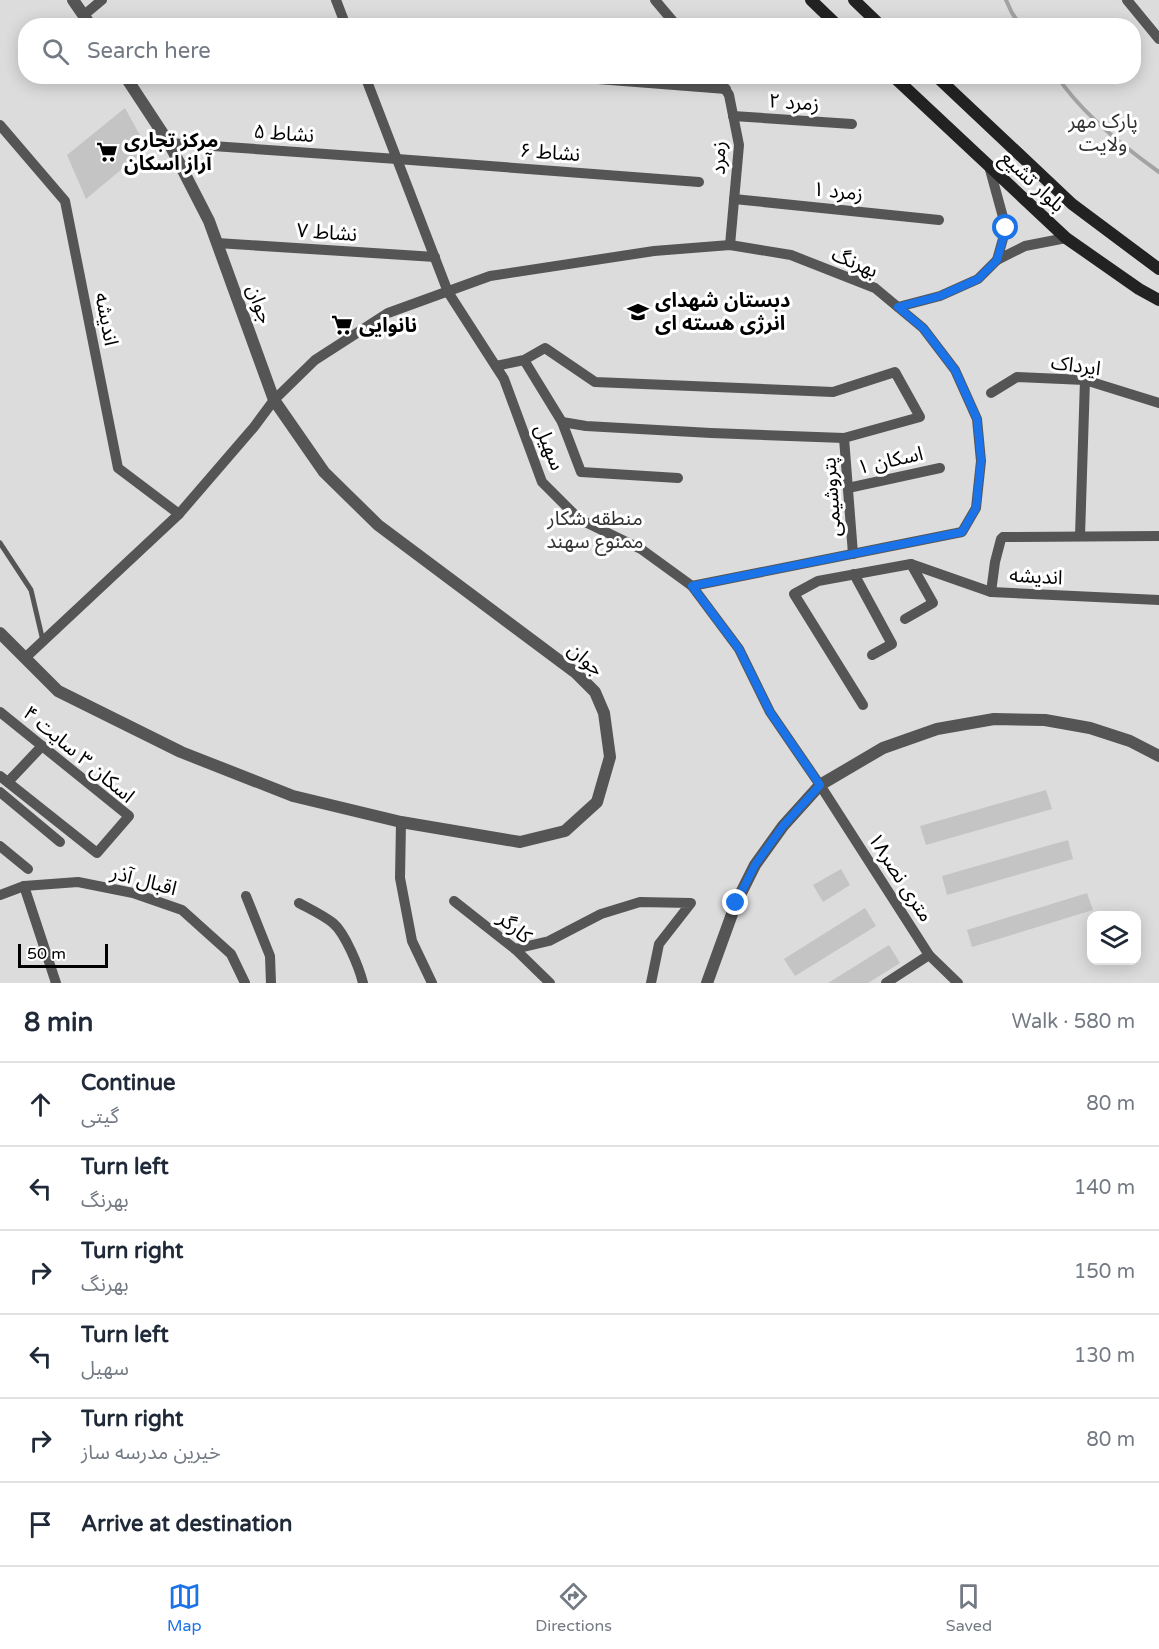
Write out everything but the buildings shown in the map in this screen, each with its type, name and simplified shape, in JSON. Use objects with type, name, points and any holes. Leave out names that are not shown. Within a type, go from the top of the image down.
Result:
[{"type":"main road","points":[[811,0],[830,18]]},
{"type":"main road","points":[[854,0],[873,18]]},
{"type":"main road","name":"بلوار تشیع","points":[[902,84],[1066,238],[1139,290],[1159,300]]},
{"type":"main road","name":"بلوار تشیع","points":[[944,84],[1072,204],[1159,269]]},
{"type":"street","points":[[73,0],[86,18]]},
{"type":"street","points":[[84,15],[102,0]]},
{"type":"street","points":[[336,0],[343,18]]},
{"type":"street","points":[[655,0],[670,18]]},
{"type":"street","points":[[1127,0],[1159,39]]},
{"type":"street","name":"جوان","points":[[0,633],[58,691],[181,752],[293,796],[401,822],[520,842],[565,831],[597,802],[610,757],[604,713],[595,692],[576,673],[378,525],[324,472],[274,400],[209,221],[169,143],[130,84]]},
{"type":"street","name":"سهیل","points":[[368,84],[448,292],[504,379],[542,482],[579,519],[641,549],[692,586],[739,649],[770,712],[820,785]]},
{"type":"street","points":[[662,84],[726,89]]},
{"type":"street","name":"زمرد","points":[[723,84],[726,89],[739,145],[730,245]]},
{"type":"street","name":"زمرد ۲","points":[[733,116],[852,124]]},
{"type":"street","name":"اندیشه","points":[[0,125],[65,201],[118,468],[178,514]]},
{"type":"street","name":"نشاط ۵","points":[[169,143],[397,159]]},
{"type":"street","name":"نشاط ۶","points":[[397,159],[699,182]]},
{"type":"street","points":[[989,166],[1006,228],[997,260]]},
{"type":"street","name":"زمرد ۱","points":[[734,199],[939,220]]},
{"type":"street","points":[[898,307],[940,296],[978,279],[997,260],[1025,246],[1066,238]]},
{"type":"street","name":"نشاط ۷","points":[[217,243],[435,257]]},
{"type":"street","name":"بهرنگ","points":[[25,658],[178,514],[254,427],[274,400],[315,360],[388,313],[490,276],[654,250],[730,245],[791,255],[875,288],[923,328],[955,370],[977,419],[981,460],[976,508],[962,532],[692,586]]},
{"type":"street","points":[[496,366],[524,360],[545,348],[595,382],[833,392],[895,372],[920,417],[844,438],[586,426],[562,422]]},
{"type":"street","points":[[524,360],[562,422],[581,472],[678,478]]},
{"type":"street","name":"ایرداک","points":[[991,393],[1017,377],[1085,380],[1159,403]]},
{"type":"street","points":[[1080,536],[1085,380]]},
{"type":"street","name":"پتروشیمی","points":[[844,438],[853,554]]},
{"type":"street","name":"اسکان ۱","points":[[848,488],[940,468]]},
{"type":"street","points":[[991,592],[995,562],[1003,537],[1159,536]]},
{"type":"street","points":[[863,705],[794,594],[818,581],[914,564],[933,603],[905,619]]},
{"type":"street","name":"اندیشه","points":[[914,564],[991,592],[1159,600]]},
{"type":"street","points":[[854,574],[892,644],[872,655]]},
{"type":"street","name":"اسکان ۳ سایت ۴","points":[[0,712],[129,816],[97,853],[4,779]]},
{"type":"street","points":[[707,983],[736,903],[755,865],[783,826],[820,785],[883,748],[937,729],[994,719],[1045,720],[1090,728],[1130,741],[1159,756]]},
{"type":"street","points":[[4,779],[42,746]]},
{"type":"street","name":"۱۸متری نصر","points":[[820,785],[930,955],[958,983]]},
{"type":"street","points":[[0,792],[60,842]]},
{"type":"street","points":[[401,822],[400,878],[412,941],[432,983]]},
{"type":"street","points":[[0,846],[28,869]]},
{"type":"street","name":"اقبال آذر","points":[[0,895],[24,886],[78,882],[133,893],[182,910],[231,954],[245,983]]},
{"type":"street","points":[[24,886],[56,983]]},
{"type":"street","points":[[246,896],[270,956],[271,983]]},
{"type":"street","name":"کارگر","points":[[454,901],[515,949],[550,983]]},
{"type":"street","points":[[515,949],[549,941],[602,914],[640,902],[691,903],[659,944],[651,983]]},
{"type":"street","points":[[299,903],[334,924],[345,939],[363,983]]},
{"type":"street","points":[[886,983],[930,955]]},
{"type":"lane","points":[[0,543],[31,590],[43,641]]},
{"type":"green space","name":"منطقه شکار ممنوع سهند","points":[[0,0],[1159,0],[1159,983],[0,983]]},
{"type":"waterway","points":[[1006,0],[1015,18]]},
{"type":"waterway","points":[[1063,84],[1091,116],[1159,172]]},
{"type":"place","name":"مرکز تجاری آراز اسکان","points":[[107,152]]},
{"type":"place","name":"دبستان شهدای انرژی هسته ای","points":[[638,312]]},
{"type":"place","name":"نانوایی","points":[[342,325]]},
{"type":"route","points":[[736,903],[755,865],[783,826],[820,785],[770,712],[739,649],[692,586],[962,532],[976,508],[981,460],[977,419],[955,370],[923,328],[898,307],[940,296],[978,279],[997,260],[1006,228]]},
{"type":"park label","name":"پارک مهر ولایت","points":[[1103,132]]}]
